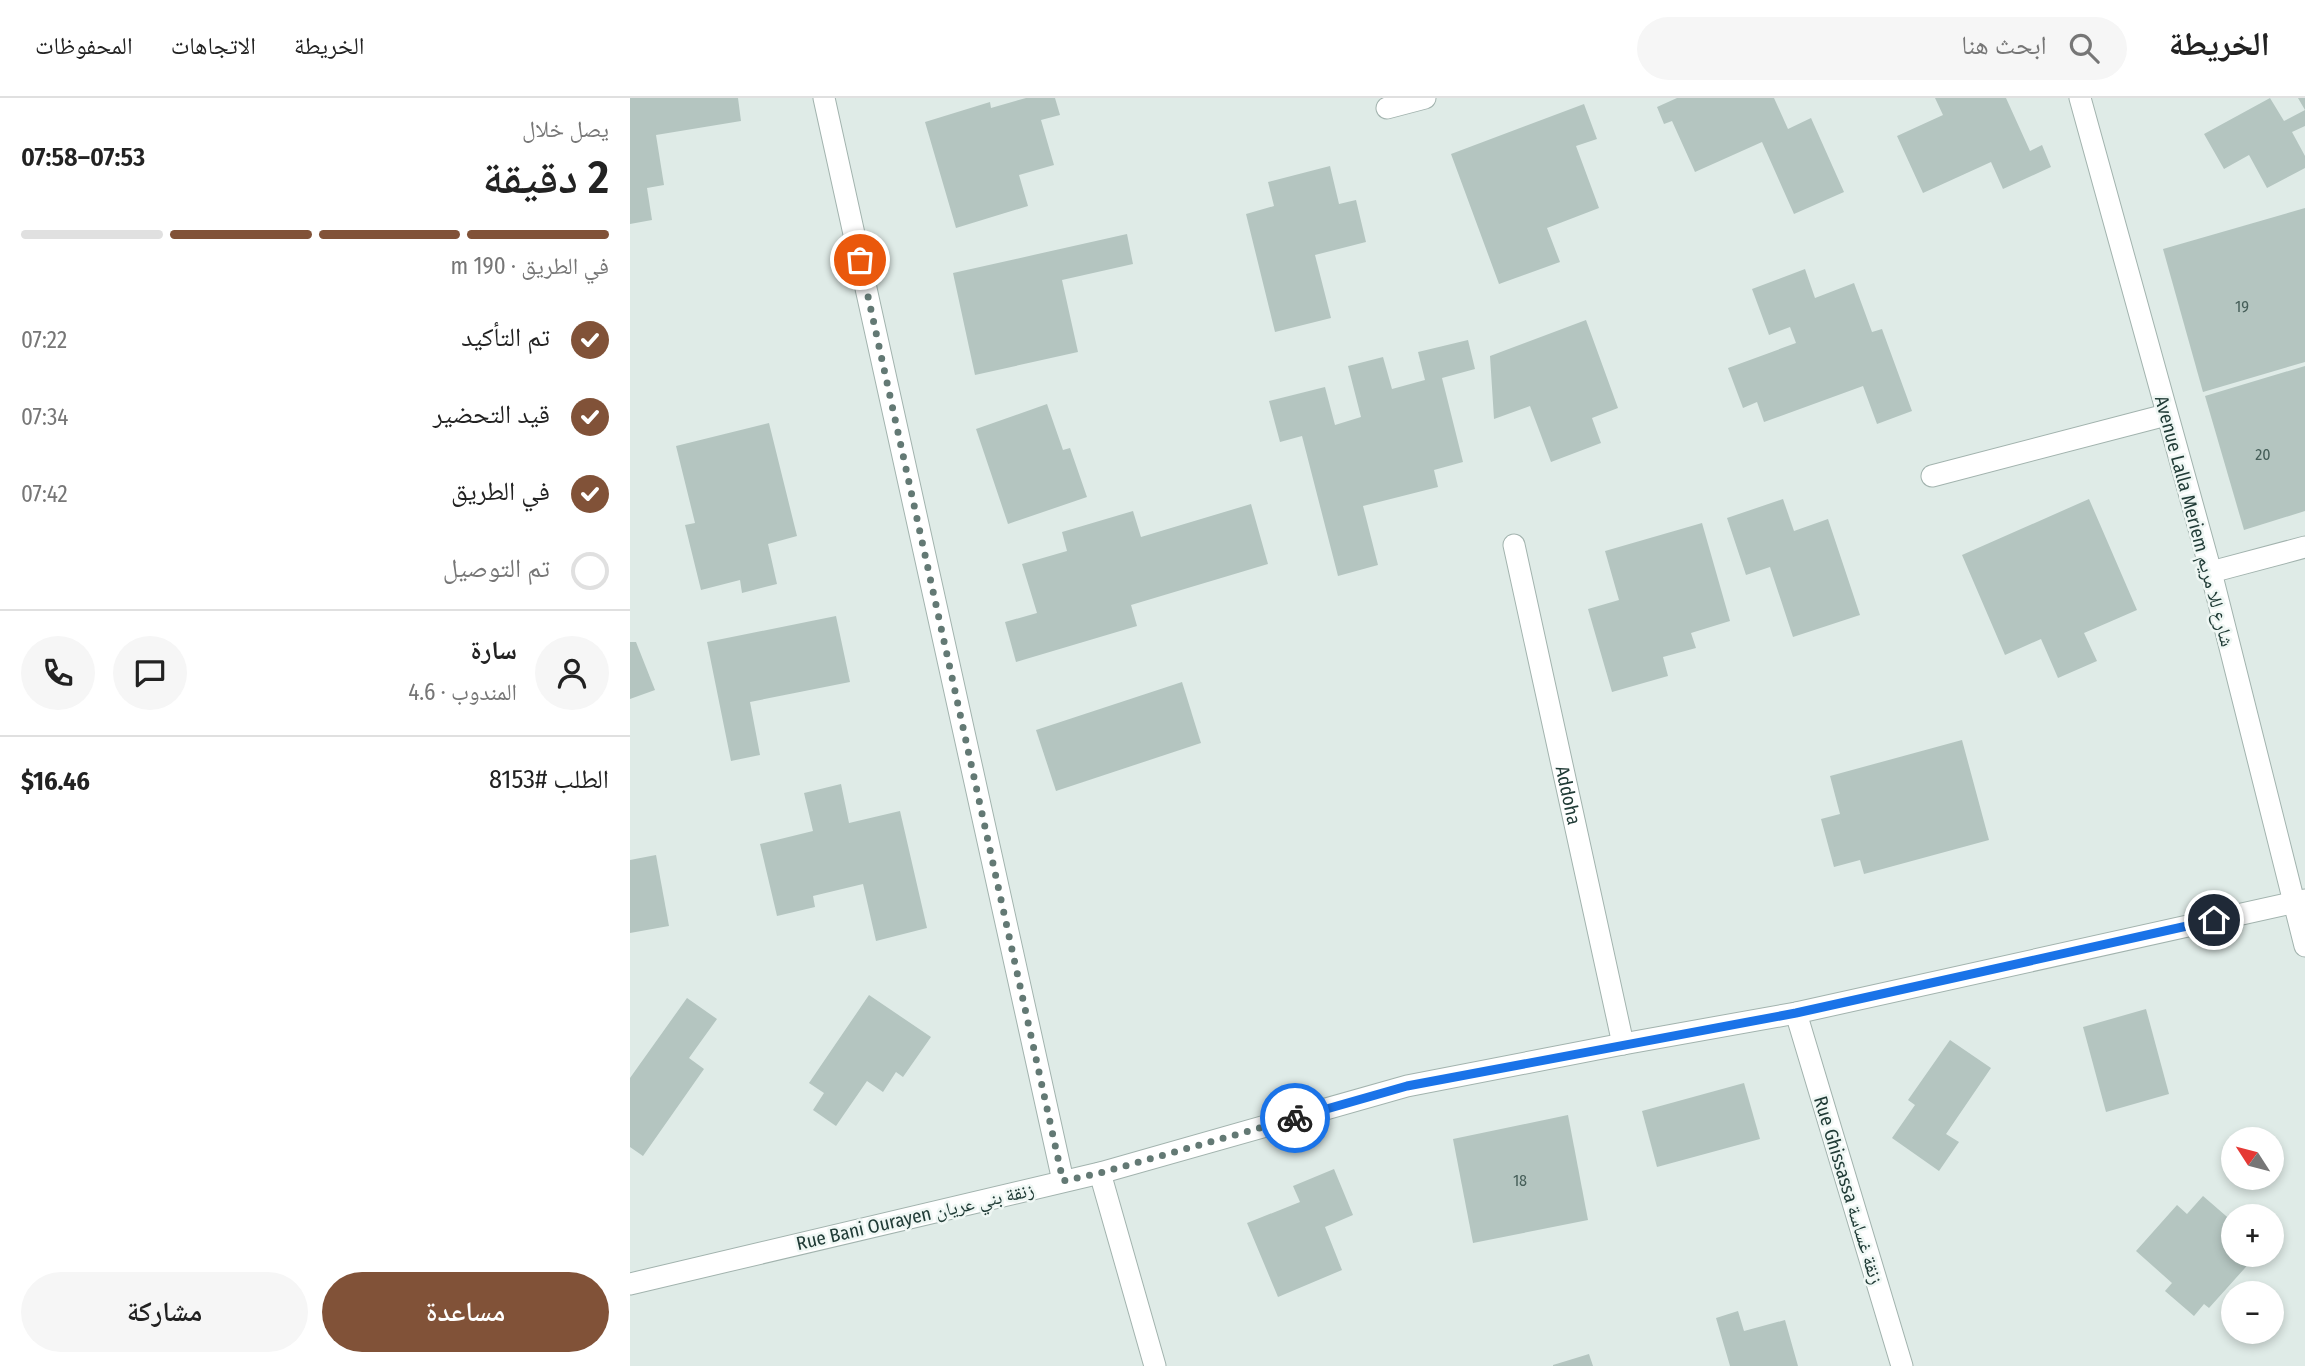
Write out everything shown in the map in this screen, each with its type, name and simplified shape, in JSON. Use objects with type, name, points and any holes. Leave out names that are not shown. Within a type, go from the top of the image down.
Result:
[{"type":"street","points":[[824,98],[1063,1181]]},
{"type":"street","points":[[1387,108],[1425,98]]},
{"type":"street","name":"Avenue Lalla Meriem شارع للا مريم","points":[[2080,98],[2299,901],[2305,946]]},
{"type":"street","points":[[1932,476],[2166,415]]},
{"type":"street","name":"Addoha","points":[[1514,545],[1623,1044]]},
{"type":"street","points":[[2211,572],[2305,547]]},
{"type":"street","name":"Rue Bani Ourayen زنقة بني عريان","points":[[630,1284],[1100,1173],[1407,1086],[1796,1013],[2299,901]]},
{"type":"street","name":"Rue Ghissassa زنقة غساسة","points":[[1796,1013],[1902,1366]]},
{"type":"street","points":[[1100,1173],[1155,1366]]},
{"type":"building","points":[[630,98],[738,98],[741,121],[656,135],[664,185],[647,188],[652,220],[630,224]]},
{"type":"building","points":[[1026,98],[1055,98],[1060,115],[1041,120],[1054,165],[1019,175],[1028,206],[956,228],[925,122],[990,102],[991,108]]},
{"type":"building","points":[[1677,98],[1774,98],[1788,129],[1811,118],[1844,192],[1794,214],[1762,142],[1695,172],[1672,121],[1664,124],[1657,107]]},
{"type":"building","points":[[1935,98],[2006,98],[2030,151],[2042,145],[2051,167],[2003,189],[1991,162],[1923,193],[1897,136],[1943,115]]},
{"type":"building","points":[[2270,98],[2284,121],[2305,110],[2305,126],[2292,132],[2305,156],[2305,168],[2267,188],[2249,155],[2224,169],[2204,134]]},
{"type":"building","points":[[2298,98],[2305,98],[2305,110]]},
{"type":"building","points":[[1584,104],[1597,139],[1576,146],[1599,208],[1547,228],[1560,262],[1499,284],[1451,154]]},
{"type":"building","points":[[1330,166],[1339,204],[1356,200],[1366,242],[1315,255],[1331,318],[1275,332],[1246,214],[1274,206],[1268,182]]},
{"type":"building","points":[[2305,208],[2305,362],[2203,392],[2163,249]]},
{"type":"building","points":[[1127,234],[1133,264],[1062,280],[1078,352],[975,375],[953,273]]},
{"type":"building","points":[[1805,269],[1815,298],[1854,283],[1872,332],[1882,329],[1912,411],[1877,424],[1863,386],[1764,422],[1757,402],[1743,408],[1728,368],[1796,343],[1790,327],[1769,335],[1752,289]]},
{"type":"building","points":[[1586,320],[1618,408],[1592,418],[1601,443],[1551,462],[1530,406],[1494,419],[1490,356]]},
{"type":"building","points":[[1468,340],[1475,369],[1442,378],[1463,462],[1434,470],[1438,487],[1363,506],[1378,565],[1338,576],[1302,436],[1280,442],[1269,401],[1325,387],[1335,425],[1361,417],[1348,366],[1383,357],[1392,389],[1425,380],[1418,352]]},
{"type":"building","points":[[2305,366],[2305,511],[2244,530],[2205,396]]},
{"type":"building","points":[[1047,404],[1063,450],[1070,448],[1087,497],[1008,524],[976,429]]},
{"type":"building","points":[[769,423],[797,536],[768,544],[777,584],[742,593],[740,580],[701,590],[685,525],[695,523],[676,446]]},
{"type":"building","points":[[1783,499],[1794,531],[1828,519],[1860,615],[1793,637],[1770,567],[1746,575],[1727,518]]},
{"type":"building","points":[[2089,499],[2137,610],[2084,633],[2097,661],[2058,678],[2041,639],[2005,655],[1962,555]]},
{"type":"building","points":[[1251,504],[1268,564],[1131,605],[1137,626],[1016,662],[1005,622],[1037,613],[1022,564],[1067,551],[1062,532],[1133,511],[1141,537]]},
{"type":"building","points":[[1702,523],[1730,621],[1691,633],[1696,648],[1663,657],[1668,676],[1612,692],[1588,609],[1619,600],[1605,551]]},
{"type":"building","points":[[836,616],[850,682],[750,702],[760,755],[731,761],[707,642]]},
{"type":"building","points":[[630,642],[636,642],[655,690],[630,699]]},
{"type":"building","points":[[1182,682],[1201,743],[1056,791],[1036,730]]},
{"type":"building","points":[[1962,740],[1989,840],[1864,874],[1860,860],[1834,867],[1821,819],[1840,814],[1830,776]]},
{"type":"building","points":[[841,784],[849,823],[900,811],[927,928],[876,941],[863,884],[813,896],[815,907],[777,916],[760,844],[813,831],[804,793]]},
{"type":"building","points":[[656,855],[669,926],[630,933],[630,860]]},
{"type":"building","points":[[869,995],[931,1037],[903,1077],[896,1072],[883,1092],[867,1081],[836,1126],[813,1110],[824,1093],[809,1083]]},
{"type":"building","points":[[687,998],[717,1019],[689,1058],[704,1069],[643,1156],[630,1147],[630,1078]]},
{"type":"building","points":[[2146,1009],[2169,1094],[2106,1112],[2083,1027]]},
{"type":"building","points":[[1950,1040],[1991,1068],[1946,1134],[1959,1142],[1939,1171],[1892,1138],[1915,1105],[1908,1100]]},
{"type":"building","points":[[1744,1083],[1760,1139],[1657,1167],[1642,1111]]},
{"type":"building","points":[[1568,1115],[1588,1220],[1473,1243],[1453,1139]]},
{"type":"building","points":[[1334,1169],[1353,1215],[1325,1227],[1342,1270],[1278,1297],[1247,1223],[1300,1202],[1293,1186]]},
{"type":"building","points":[[2203,1196],[2221,1212],[2221,1267],[2246,1267],[2233,1281],[2221,1281],[2221,1295],[2209,1308],[2204,1304],[2194,1316],[2165,1291],[2172,1283],[2136,1251],[2177,1205],[2187,1214]]},
{"type":"building","points":[[1738,1311],[1744,1331],[1785,1320],[1798,1366],[1730,1366],[1716,1318]]},
{"type":"building","points":[[1589,1354],[1593,1366],[1553,1366],[1553,1365]]},
{"type":"way so far","points":[[860,260],[1063,1181],[1295,1118]]},
{"type":"route","points":[[1295,1118],[1407,1086],[1796,1013],[2214,920]]}]
